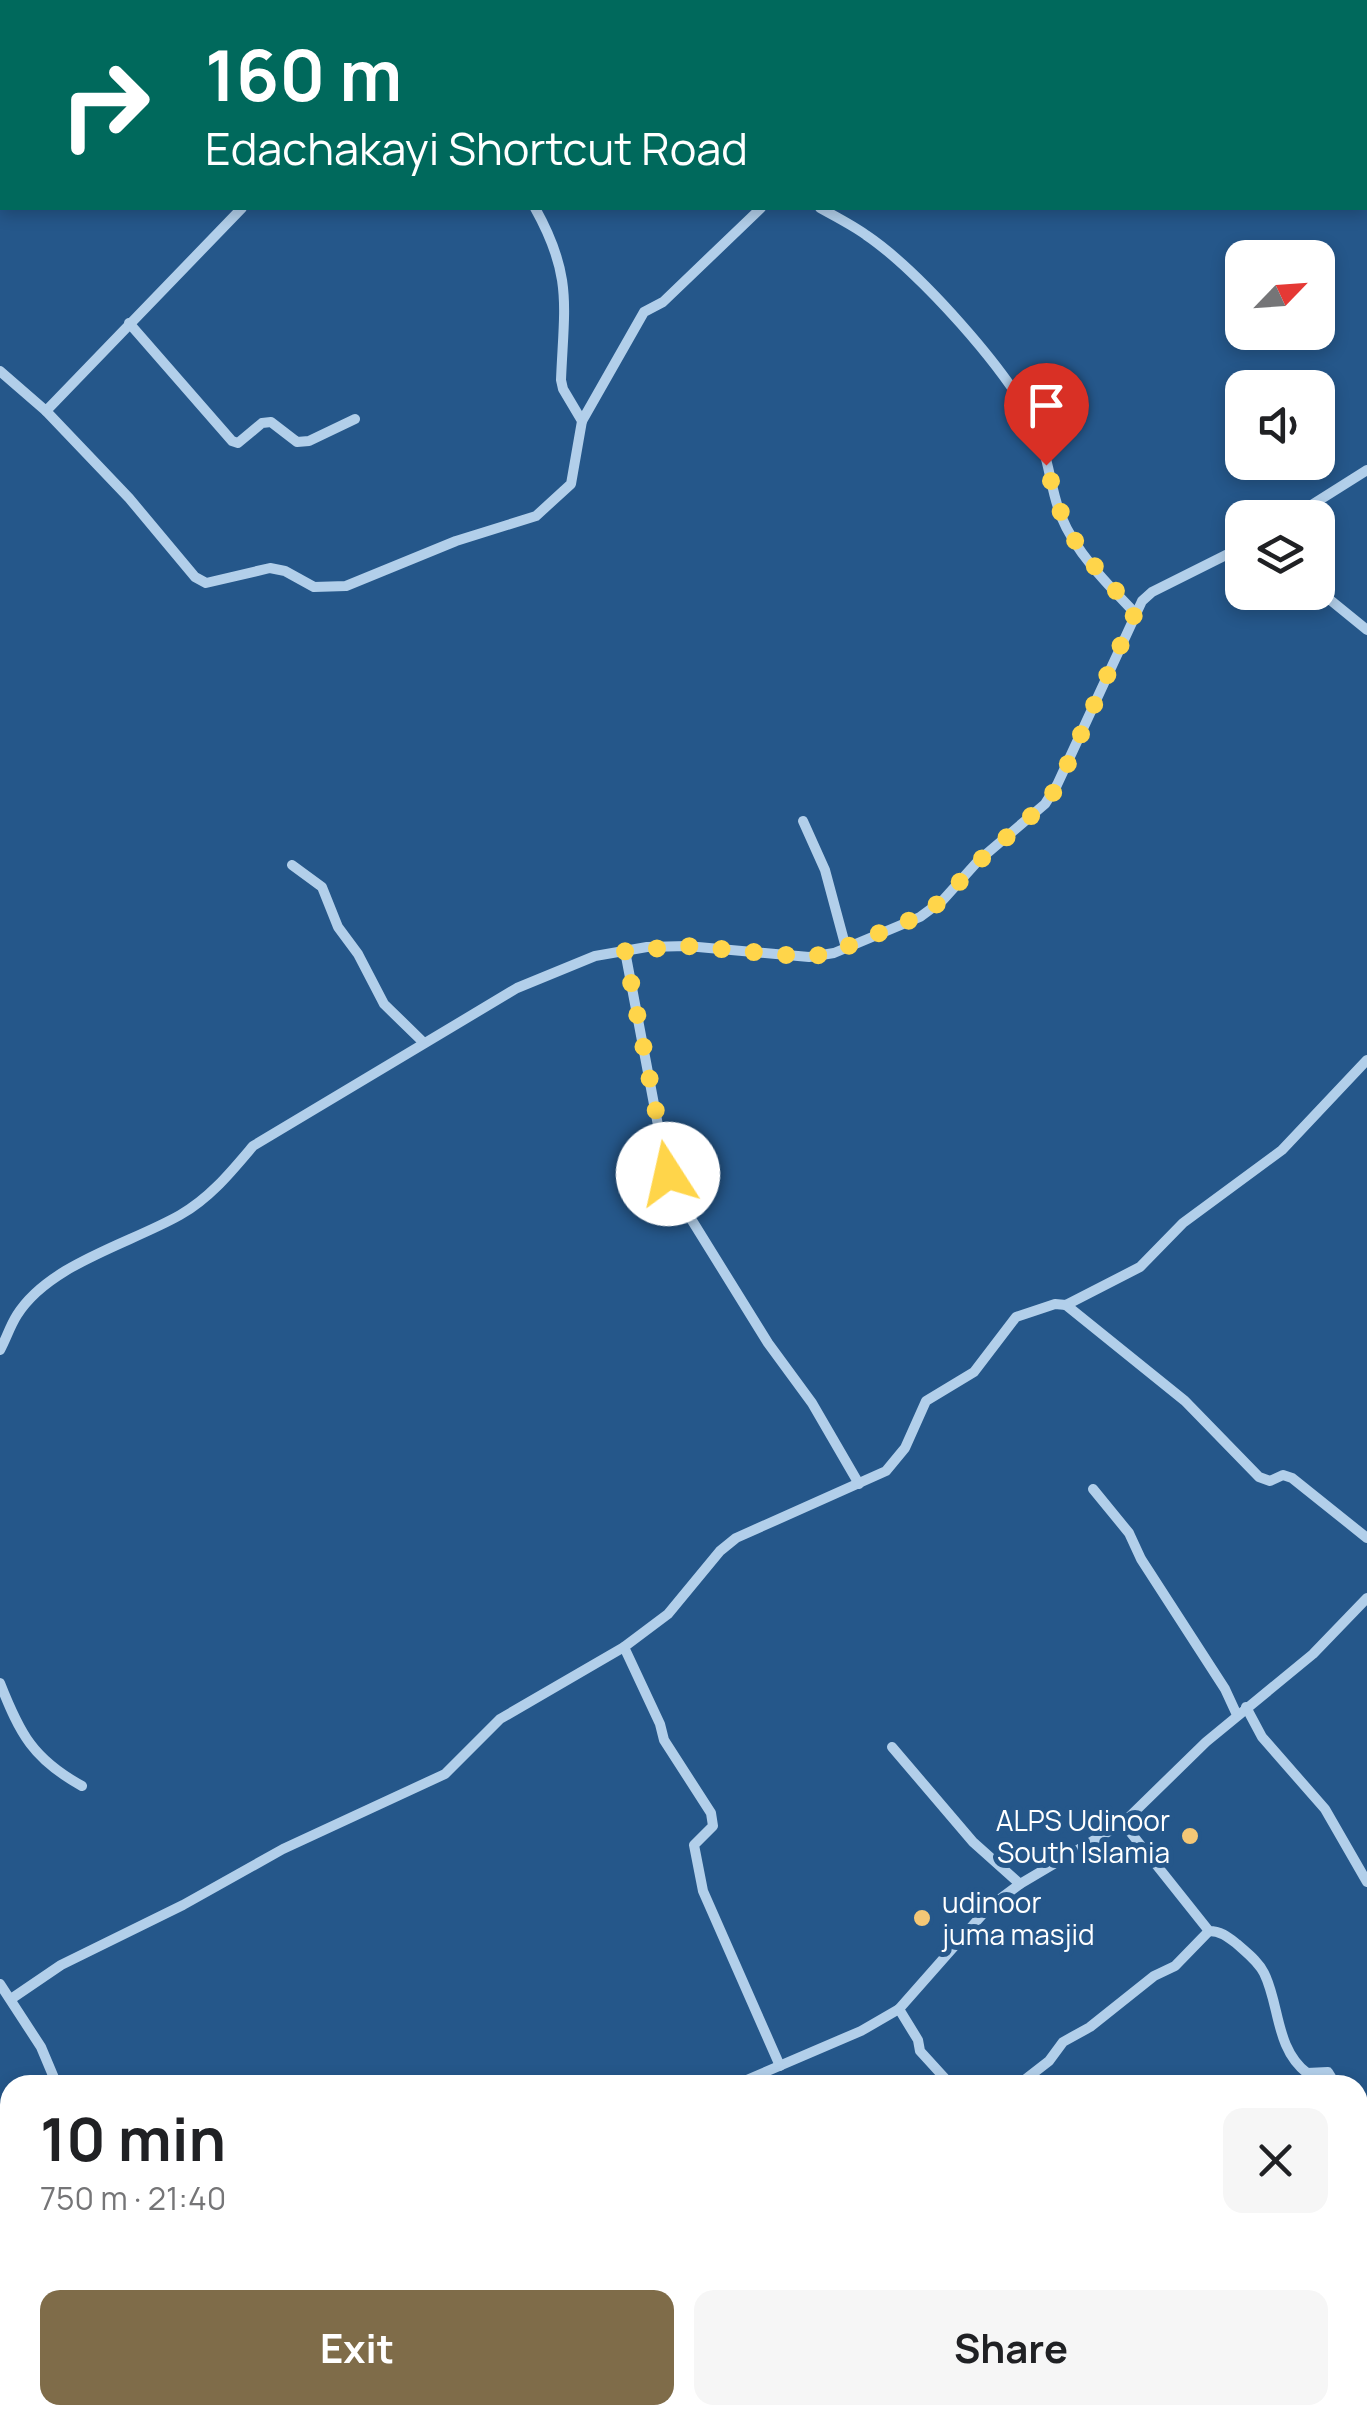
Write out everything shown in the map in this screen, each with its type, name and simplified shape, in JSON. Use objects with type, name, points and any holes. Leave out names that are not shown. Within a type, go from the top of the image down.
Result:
[{"type":"street","points":[[46,411],[240,210]]},
{"type":"street","points":[[536,210],[562,268],[566,308],[561,380],[582,420]]},
{"type":"street","points":[[0,371],[46,411],[129,498],[195,577],[206,583],[270,568],[285,571],[314,587],[346,586],[456,541],[536,516],[571,484],[582,420],[644,312],[663,302],[759,210]]},
{"type":"street","points":[[824,210],[869,236],[984,350],[1038,432],[1062,516],[1079,548],[1135,613]]},
{"type":"street","points":[[129,323],[232,441],[238,443],[262,423],[271,422],[297,442],[308,442],[356,419]]},
{"type":"street","points":[[1320,500],[1367,470]]},
{"type":"street","points":[[0,1350],[16,1316],[39,1290],[88,1260],[180,1214],[220,1184],[253,1146],[517,988],[595,956],[625,951],[687,946],[809,957],[846,948],[920,916],[1045,804],[1058,786],[1135,613],[1152,592],[1225,556]]},
{"type":"street","points":[[1335,604],[1367,630]]},
{"type":"street","points":[[803,820],[825,870],[846,948]]},
{"type":"street","points":[[292,865],[322,887],[338,927],[358,954],[384,1004],[424,1043]]},
{"type":"street","points":[[625,951],[674,1193],[728,1281],[812,1403],[859,1484]]},
{"type":"street","points":[[1066,1305],[1140,1266],[1183,1224],[1282,1150],[1367,1060]]},
{"type":"street","points":[[11,2000],[60,1965],[183,1905],[283,1849],[445,1774],[500,1719],[624,1647],[668,1614],[720,1551],[736,1538],[875,1478],[896,1463],[926,1401],[974,1372],[1016,1317],[1056,1304],[1066,1305],[1185,1401],[1259,1478],[1292,1478],[1367,1538]]},
{"type":"street","points":[[1093,1489],[1129,1533],[1141,1560],[1224,1688],[1325,1809],[1367,1882]]},
{"type":"street","points":[[759,2075],[861,2031],[899,2009],[967,1928],[1020,1884],[1123,1823],[1164,1780],[1313,1654],[1367,1598]]},
{"type":"street","points":[[624,1647],[664,1740],[711,1813],[713,1826],[694,1845],[703,1891],[780,2066]]},
{"type":"street","points":[[0,1683],[15,1718],[42,1761],[82,1786]]},
{"type":"street","points":[[892,1746],[973,1842],[1020,1884]]},
{"type":"street","points":[[1123,1823],[1210,1931]]},
{"type":"street","points":[[1031,2075],[1049,2061],[1063,2042],[1090,2027],[1154,1976],[1174,1966],[1210,1931],[1218,1931],[1256,1961],[1265,1975],[1281,2034],[1299,2066],[1307,2073],[1330,2075]]},
{"type":"street","points":[[0,1984],[42,2047],[53,2075]]},
{"type":"street","points":[[899,2009],[920,2051],[942,2075]]},
{"type":"place","name":"ALPS Udinoor South Islamia","points":[[1190,1836]]},
{"type":"place","name":"udinoor juma masjid","points":[[922,1918]]},
{"type":"route","points":[[668,1174],[625,951],[687,946],[809,957],[834,952],[920,916],[943,900],[978,862],[1045,804],[1058,786],[1135,613],[1079,548],[1062,516],[1046,465]]}]
